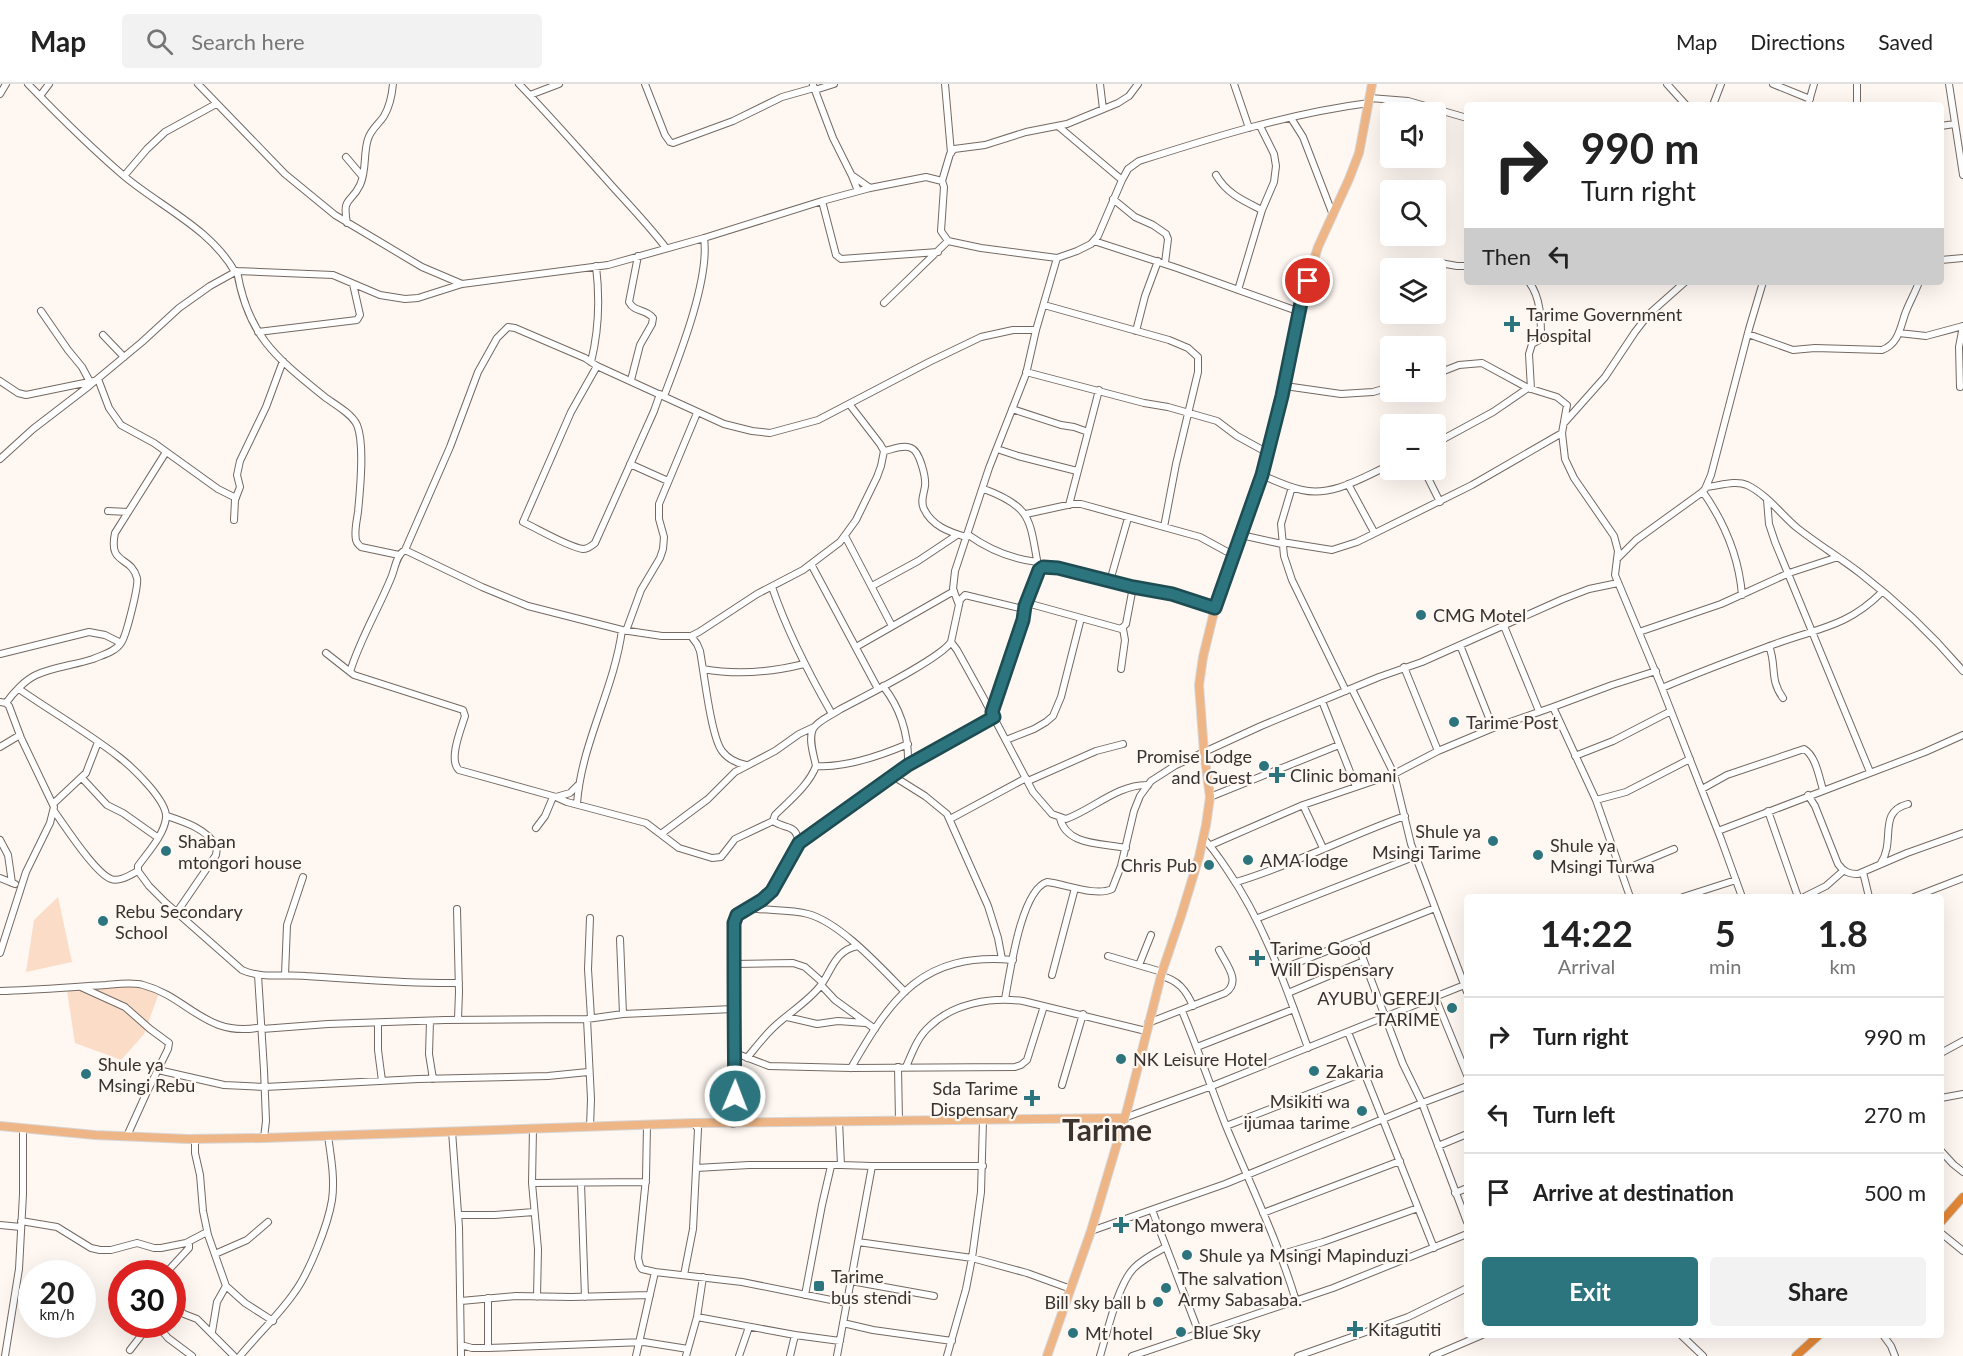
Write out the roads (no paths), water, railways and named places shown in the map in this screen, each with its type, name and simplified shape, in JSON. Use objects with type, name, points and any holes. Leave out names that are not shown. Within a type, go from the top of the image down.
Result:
[{"type":"highway","points":[[1944,1218],[1963,1197]]},
{"type":"highway","points":[[1796,1356],[1817,1338]]},
{"type":"main road","points":[[1047,1356],[1091,1231],[1124,1118],[1161,974],[1181,916],[1203,838],[1210,797],[1199,685],[1203,657],[1215,608],[1262,475],[1285,386],[1299,312],[1318,247],[1359,153],[1372,84]]},
{"type":"main road","points":[[0,1126],[127,1137],[195,1139],[694,1123],[1124,1118]]},
{"type":"street","points":[[0,94],[6,84]]},
{"type":"street","points":[[28,84],[85,142],[124,176],[192,226],[219,251],[236,271],[244,305],[258,332],[283,361],[356,423],[360,444],[356,541],[362,547],[402,552],[528,606],[624,630],[662,636],[691,636],[757,594],[794,576],[840,543],[845,536],[867,501],[881,466],[884,451],[850,405]]},
{"type":"street","points":[[40,96],[49,84]]},
{"type":"street","points":[[198,84],[285,174],[310,196],[347,223],[422,267],[462,284]]},
{"type":"street","points":[[347,223],[345,207],[360,186],[366,166],[368,140],[372,129],[384,116],[391,98],[393,84]]},
{"type":"street","points":[[519,84],[647,222],[666,248]]},
{"type":"street","points":[[530,95],[559,84]]},
{"type":"street","points":[[645,84],[665,135],[673,143],[725,124],[782,97],[814,87],[834,84]]},
{"type":"street","points":[[945,84],[951,153],[942,181],[944,187],[940,231],[948,241],[981,248],[1057,258],[1077,251],[1094,241],[1128,169],[1139,161],[1220,135],[1370,100],[1408,101],[1464,117]]},
{"type":"street","points":[[1100,84],[1103,110]]},
{"type":"street","points":[[951,153],[956,148],[985,145],[1026,132],[1058,126],[1103,110],[1129,96],[1138,84]]},
{"type":"street","points":[[1234,84],[1249,128]]},
{"type":"street","points":[[1667,84],[1683,102]]},
{"type":"street","points":[[1714,102],[1721,84]]},
{"type":"street","points":[[1773,84],[1809,102],[1814,84]]},
{"type":"street","points":[[1857,84],[1857,102]]},
{"type":"street","points":[[1949,84],[1963,175]]},
{"type":"street","points":[[814,87],[833,138],[858,191]]},
{"type":"street","points":[[124,176],[165,132],[216,104]]},
{"type":"street","points":[[1291,118],[1303,137],[1333,215]]},
{"type":"street","points":[[1944,126],[1954,124]]},
{"type":"street","points":[[1058,126],[1122,180]]},
{"type":"street","points":[[1238,290],[1262,210],[1271,192],[1276,166],[1274,154],[1260,126]]},
{"type":"street","points":[[346,157],[362,176]]},
{"type":"street","points":[[852,176],[870,188]]},
{"type":"street","points":[[1216,176],[1235,197],[1262,210]]},
{"type":"street","points":[[0,459],[179,308],[236,271],[333,276],[380,295],[405,299],[418,298],[462,284],[608,265],[858,191],[926,177],[942,181]]},
{"type":"street","points":[[1113,200],[1127,213],[1166,234],[1168,239],[1162,262],[1145,296],[1136,330]]},
{"type":"street","points":[[822,201],[836,255],[841,259],[938,252]]},
{"type":"street","points":[[596,266],[600,302],[594,364],[523,522],[581,549],[589,548],[598,538],[685,339],[704,261],[704,238]]},
{"type":"street","points":[[884,303],[948,241]]},
{"type":"street","points":[[1094,241],[1162,262],[1299,312]]},
{"type":"street","points":[[631,380],[640,345],[653,318],[647,312],[634,308],[629,302],[638,256]]},
{"type":"street","points":[[959,605],[954,591],[955,571],[975,507],[984,489],[989,468],[1026,372],[1057,258]]},
{"type":"street","points":[[1944,260],[1963,258]]},
{"type":"street","points":[[1446,264],[1464,266]]},
{"type":"street","points":[[258,332],[357,320],[360,315],[353,284]]},
{"type":"street","points":[[1530,389],[1529,354],[1532,344],[1541,339],[1541,316],[1535,290],[1531,285]]},
{"type":"street","points":[[1564,424],[1605,377],[1649,314],[1682,285]]},
{"type":"street","points":[[1705,489],[1712,475],[1762,285]]},
{"type":"street","points":[[1748,333],[1788,349],[1882,350],[1890,347],[1899,333],[1918,285]]},
{"type":"street","points":[[1044,305],[1059,311],[1136,330],[1188,348],[1198,357],[1198,372],[1190,413],[1176,464],[1164,527]]},
{"type":"street","points":[[41,311],[68,350],[94,381],[121,425],[154,443],[199,477],[236,498]]},
{"type":"street","points":[[1899,333],[1926,336],[1963,326],[1959,346],[1960,387]]},
{"type":"street","points":[[350,672],[356,653],[450,447],[478,372],[497,338],[508,327],[631,380],[697,413],[724,424],[752,432],[770,434],[818,420],[981,337],[1013,330],[1036,330]]},
{"type":"street","points":[[103,335],[123,357]]},
{"type":"street","points":[[234,520],[233,507],[240,487],[237,475],[240,461],[266,407],[283,361]]},
{"type":"street","points":[[1446,370],[1460,365],[1482,363],[1530,389],[1557,397],[1567,405],[1562,433],[1565,459],[1574,478],[1614,536],[1618,551],[1615,575],[1656,671],[1741,894]]},
{"type":"street","points":[[1026,372],[1217,421],[1237,436],[1268,453]]},
{"type":"street","points":[[0,381],[18,393],[26,395],[94,381]]},
{"type":"street","points":[[1285,386],[1341,394],[1380,390]]},
{"type":"street","points":[[1446,438],[1530,389]]},
{"type":"street","points":[[1069,505],[1099,390]]},
{"type":"street","points":[[1012,409],[1088,432]]},
{"type":"street","points":[[577,804],[578,785],[583,764],[624,630],[663,549],[664,537],[659,519],[659,504],[697,413]]},
{"type":"street","points":[[1241,534],[1332,550],[1357,542],[1403,520],[1512,463],[1562,433]]},
{"type":"street","points":[[884,451],[905,447],[911,447],[915,451],[926,480],[922,504],[935,524],[1005,555],[1037,562]]},
{"type":"street","points":[[997,448],[1018,456],[1077,471]]},
{"type":"street","points":[[138,871],[116,880],[106,876],[84,853],[53,808],[9,706],[3,703],[33,676],[95,658],[117,648],[121,643],[128,627],[138,583],[134,571],[116,555],[113,548],[116,533],[166,452]]},
{"type":"street","points":[[630,464],[668,481]]},
{"type":"street","points":[[1262,475],[1292,487],[1317,492],[1333,490],[1380,470]]},
{"type":"street","points":[[1429,480],[1440,501]]},
{"type":"street","points":[[1617,559],[1636,540],[1705,489],[1734,483],[1744,484],[1755,489],[1797,527],[1882,592],[1941,646],[1963,671]]},
{"type":"street","points":[[1348,484],[1374,532]]},
{"type":"street","points":[[1292,487],[1281,525],[1284,556],[1292,580],[1394,774],[1416,856],[1464,982]]},
{"type":"street","points":[[733,1124],[735,1053],[733,1009],[737,915],[772,891],[799,843],[908,765],[993,714],[1039,570],[1026,514],[1014,503],[984,489]]},
{"type":"street","points":[[1705,489],[1733,550],[1742,595]]},
{"type":"street","points":[[1767,500],[1769,524],[1870,772]]},
{"type":"street","points":[[1026,514],[1081,504],[1200,537],[1233,555]]},
{"type":"street","points":[[108,510],[128,512]]},
{"type":"street","points":[[1110,581],[1128,518]]},
{"type":"street","points":[[872,586],[918,561],[957,535]]},
{"type":"street","points":[[845,536],[892,626]]},
{"type":"street","points":[[1639,632],[1721,604],[1789,573],[1838,557]]},
{"type":"street","points":[[811,564],[880,687],[897,706],[908,744],[908,765]]},
{"type":"street","points":[[1039,570],[1043,567],[1058,568],[1133,587],[1172,594],[1215,608]]},
{"type":"street","points":[[1005,999],[1018,933],[1036,888],[1047,882],[1106,892],[1112,889],[1116,884],[1134,811],[1140,796],[1151,781],[1176,765],[1261,726],[1422,662],[1563,598],[1589,589],[1618,583]]},
{"type":"street","points":[[772,587],[804,664],[832,714]]},
{"type":"street","points":[[1121,669],[1125,640],[1123,628],[1126,624],[1133,587]]},
{"type":"street","points":[[856,646],[954,591]]},
{"type":"street","points":[[1662,688],[1769,646],[1830,627],[1867,606],[1882,592]]},
{"type":"street","points":[[661,834],[708,799],[728,777],[746,765],[775,751],[798,734],[920,666],[948,647],[963,597],[968,596],[1019,608],[1026,605],[1123,628]]},
{"type":"street","points":[[1006,740],[1040,725],[1053,716],[1061,697],[1081,618]]},
{"type":"street","points":[[1504,626],[1539,711]]},
{"type":"street","points":[[0,654],[89,632],[105,635],[121,643]]},
{"type":"street","points":[[691,636],[700,651],[714,730],[720,749],[733,761],[746,765]]},
{"type":"street","points":[[951,642],[1027,779],[1041,802],[1052,814],[1066,819],[1135,786],[1148,786]]},
{"type":"street","points":[[1460,645],[1493,728]]},
{"type":"street","points":[[1769,646],[1773,656],[1774,680],[1783,698]]},
{"type":"street","points":[[326,653],[350,672],[430,701],[463,710],[465,716],[453,758],[455,766],[466,772],[646,824],[679,848],[717,859],[735,840],[773,821],[775,815],[807,782],[816,766],[812,734],[814,727]]},
{"type":"street","points":[[703,669],[746,672],[785,669],[804,664]]},
{"type":"street","points":[[1404,668],[1438,751]]},
{"type":"street","points":[[1210,845],[1303,806],[1394,774],[1438,751],[1493,728],[1656,671]]},
{"type":"street","points":[[20,689],[122,759],[159,797],[167,816],[164,825],[138,866],[138,871],[149,886],[236,966],[250,974],[258,975],[386,980],[407,983],[459,983]]},
{"type":"street","points":[[1322,701],[1356,787]]},
{"type":"street","points":[[1553,707],[1596,800],[1629,894]]},
{"type":"street","points":[[1575,756],[1613,741],[1671,711]]},
{"type":"street","points":[[0,747],[20,735]]},
{"type":"street","points":[[1718,831],[1963,735]]},
{"type":"street","points":[[0,953],[26,872],[50,823],[53,808],[90,767],[98,742]]},
{"type":"street","points":[[816,766],[827,767],[864,759],[908,744]]},
{"type":"street","points":[[950,819],[1027,779],[1096,751],[1123,744]]},
{"type":"street","points":[[1210,797],[1339,745]]},
{"type":"street","points":[[1702,789],[1727,775],[1804,749],[1811,756],[1823,790]]},
{"type":"street","points":[[1596,800],[1626,792],[1690,759]]},
{"type":"street","points":[[893,776],[925,796],[942,809],[950,819],[988,906],[1002,959]]},
{"type":"street","points":[[82,778],[107,805],[123,813],[157,837]]},
{"type":"street","points":[[554,797],[570,793],[578,785]]},
{"type":"street","points":[[1808,795],[1820,818],[1834,857],[1843,871],[1850,874],[1863,872],[1963,832]]},
{"type":"street","points":[[536,828],[554,797]]},
{"type":"street","points":[[1881,864],[1887,853],[1891,816],[1894,810],[1908,804]]},
{"type":"street","points":[[1303,806],[1323,848]]},
{"type":"street","points":[[1768,811],[1797,894]]},
{"type":"street","points":[[167,816],[197,828],[217,847],[216,855],[177,912]]},
{"type":"street","points":[[1236,882],[1257,876],[1405,816]]},
{"type":"street","points":[[1060,818],[1064,831],[1074,838],[1126,848]]},
{"type":"street","points":[[773,821],[793,829],[798,835],[799,843]]},
{"type":"street","points":[[1203,838],[1236,882],[1257,918],[1270,944],[1308,1048]]},
{"type":"street","points":[[0,840],[8,855],[12,883]]},
{"type":"street","points":[[1621,871],[1674,849]]},
{"type":"street","points":[[1257,918],[1416,856]]},
{"type":"street","points":[[1810,894],[1826,886],[1843,871]]},
{"type":"street","points":[[1863,872],[1868,894]]},
{"type":"street","points":[[285,975],[287,926],[303,877]]},
{"type":"street","points":[[0,878],[21,887]]},
{"type":"street","points":[[1922,894],[1963,878]]},
{"type":"street","points":[[1692,894],[1736,880]]},
{"type":"street","points":[[1052,975],[1075,888]]},
{"type":"street","points":[[748,908],[811,914],[844,934],[905,992]]},
{"type":"street","points":[[1279,970],[1435,908]]},
{"type":"street","points":[[457,909],[458,1019]]},
{"type":"street","points":[[590,918],[588,969],[590,1127]]},
{"type":"street","points":[[1139,965],[1151,935]]},
{"type":"street","points":[[620,939],[623,1014]]},
{"type":"street","points":[[1356,940],[1464,1215]]},
{"type":"street","points":[[747,1058],[776,1025],[822,983],[838,958],[850,947],[858,946]]},
{"type":"street","points":[[906,1067],[919,1040],[929,1026],[963,1006],[984,1001],[1005,999],[1147,1027],[1232,989],[1234,982],[1232,976],[1219,950]]},
{"type":"street","points":[[1108,956],[1139,965],[1170,978],[1185,989],[1193,1006]]},
{"type":"street","points":[[851,1068],[874,1029],[905,992],[921,977],[970,959],[1013,960]]},
{"type":"street","points":[[1287,993],[1364,961]]},
{"type":"street","points":[[734,964],[793,963],[805,967],[822,983],[835,1000],[874,1029]]},
{"type":"street","points":[[258,975],[265,1087],[264,1138]]},
{"type":"street","points":[[0,991],[142,984],[168,996],[213,1024],[245,1030],[458,1019],[589,1018],[623,1014],[733,1009]]},
{"type":"street","points":[[80,987],[126,1007],[168,1041],[168,1049],[127,1137]]},
{"type":"street","points":[[1124,1118],[1464,988]]},
{"type":"street","points":[[1435,997],[1464,1068]]},
{"type":"street","points":[[735,1053],[769,1066],[1015,1067],[1026,1060],[1044,1006]]},
{"type":"street","points":[[1197,1047],[1294,1009]]},
{"type":"street","points":[[1182,1011],[1296,1301]]},
{"type":"street","points":[[1062,1085],[1083,1014]]},
{"type":"street","points":[[787,1017],[817,1024],[838,1021],[865,1023]]},
{"type":"street","points":[[430,1021],[429,1054],[433,1079]]},
{"type":"street","points":[[378,1023],[378,1050],[382,1081]]},
{"type":"street","points":[[1348,1032],[1434,1248]]},
{"type":"street","points":[[1944,1051],[1963,1041]]},
{"type":"street","points":[[898,1067],[899,1121]]},
{"type":"street","points":[[158,1070],[224,1085],[265,1087],[548,1076],[588,1072]]},
{"type":"street","points":[[1226,1126],[1363,1073]]},
{"type":"street","points":[[1091,1231],[1225,1184],[1464,1087]]},
{"type":"street","points":[[1944,1097],[1963,1094]]},
{"type":"street","points":[[947,1356],[966,1289],[972,1258],[981,1192],[983,1120]]},
{"type":"street","points":[[839,1121],[841,1165]]},
{"type":"street","points":[[684,1275],[693,1229],[698,1129],[694,1123]]},
{"type":"street","points":[[647,1125],[646,1182],[638,1258],[642,1269],[742,1282],[846,1303]]},
{"type":"street","points":[[5,1356],[19,1269],[23,1128]]},
{"type":"street","points":[[533,1128],[532,1183],[538,1249],[537,1297]]},
{"type":"street","points":[[452,1131],[458,1215],[462,1356],[478,1348]]},
{"type":"street","points":[[1438,1146],[1464,1135]]},
{"type":"street","points":[[240,1356],[294,1295],[307,1272],[329,1213],[333,1181],[328,1136]]},
{"type":"street","points":[[195,1139],[207,1232],[226,1286],[245,1304],[273,1321]]},
{"type":"street","points":[[1944,1154],[1963,1172]]},
{"type":"street","points":[[1263,1213],[1400,1161]]},
{"type":"street","points":[[696,1168],[749,1165],[983,1166]]},
{"type":"street","points":[[805,1295],[831,1166]]},
{"type":"street","points":[[837,1356],[872,1166]]},
{"type":"street","points":[[532,1183],[646,1182]]},
{"type":"street","points":[[581,1183],[585,1297]]},
{"type":"street","points":[[1455,1193],[1464,1189]]},
{"type":"street","points":[[1279,1255],[1418,1208]]},
{"type":"street","points":[[1152,1210],[1199,1334]]},
{"type":"street","points":[[458,1215],[534,1212]]},
{"type":"street","points":[[215,1254],[247,1240],[268,1222]]},
{"type":"street","points":[[0,1225],[57,1227],[91,1248],[100,1250],[111,1250],[137,1243],[147,1247],[161,1248],[189,1242],[207,1232]]},
{"type":"street","points":[[1132,1356],[1296,1301],[1464,1235]]},
{"type":"street","points":[[1944,1235],[1963,1251]]},
{"type":"street","points":[[178,1260],[189,1248],[189,1242]]},
{"type":"street","points":[[858,1242],[972,1258],[1027,1273],[1071,1289]]},
{"type":"street","points":[[1100,1356],[1113,1312],[1128,1275],[1144,1260],[1166,1247]]},
{"type":"street","points":[[636,1356],[655,1272]]},
{"type":"street","points":[[461,1345],[488,1348],[639,1342],[687,1353],[703,1277]]},
{"type":"street","points":[[851,1281],[934,1296]]},
{"type":"street","points":[[212,1332],[217,1302],[226,1286]]},
{"type":"street","points":[[1298,1356],[1408,1317],[1464,1289]]},
{"type":"street","points":[[461,1300],[650,1295]]},
{"type":"street","points":[[488,1298],[488,1348]]},
{"type":"street","points":[[186,1315],[198,1319],[234,1356]]},
{"type":"street","points":[[696,1317],[840,1341]]},
{"type":"street","points":[[843,1323],[873,1330],[952,1341]]},
{"type":"street","points":[[739,1356],[749,1327]]},
{"type":"street","points":[[790,1356],[795,1335]]},
{"type":"street","points":[[130,1350],[139,1338]]},
{"type":"street","points":[[168,1338],[192,1356]]},
{"type":"street","points":[[1433,1356],[1475,1338]]},
{"type":"street","points":[[1684,1338],[1703,1356]]},
{"type":"street","points":[[1885,1338],[1895,1356]]},
{"type":"place","name":"Tarime Government Hospital","points":[[1512,324]]},
{"type":"place","name":"CMG Motel","points":[[1421,615]]},
{"type":"place","name":"Tarime Post","points":[[1454,722]]},
{"type":"place","name":"Promise Lodge and Guest","points":[[1264,766]]},
{"type":"place","name":"Clinic bomani","points":[[1277,775]]},
{"type":"place","name":"Shule ya Msingi Tarime","points":[[1493,841]]},
{"type":"place","name":"Shaban mtongori house","points":[[166,851]]},
{"type":"place","name":"Shule ya Msingi Turwa","points":[[1538,855]]},
{"type":"place","name":"AMA lodge","points":[[1248,860]]},
{"type":"place","name":"Chris Pub","points":[[1209,865]]},
{"type":"place","name":"Rebu Secondary School","points":[[103,921]]},
{"type":"place","name":"Tarime Good Will Dispensary","points":[[1257,958]]},
{"type":"place","name":"AYUBU GEREJI TARIME","points":[[1452,1008]]},
{"type":"place","name":"NK Leisure Hotel","points":[[1121,1059]]},
{"type":"place","name":"Zakaria","points":[[1314,1071]]},
{"type":"place","name":"Shule ya Msingi Rebu","points":[[86,1074]]},
{"type":"place","name":"Sda Tarime Dispensary","points":[[1032,1098]]},
{"type":"place","name":"Msikiti wa ijumaa tarime","points":[[1362,1111]]},
{"type":"place","name":"Matongo mwera","points":[[1121,1225]]},
{"type":"place","name":"Shule ya Msingi Mapinduzi","points":[[1187,1255]]},
{"type":"place","name":"Tarime bus stendi","points":[[819,1286]]},
{"type":"place","name":"The salvation Army Sabasaba.","points":[[1166,1288]]},
{"type":"place","name":"Bill sky ball b","points":[[1158,1302]]},
{"type":"place","name":"Kitagutiti","points":[[1355,1329]]},
{"type":"place","name":"Blue Sky","points":[[1181,1332]]},
{"type":"place","name":"Mt hotel","points":[[1073,1333]]},
{"type":"district","name":"Tarime","points":[[1107,1129]]}]
